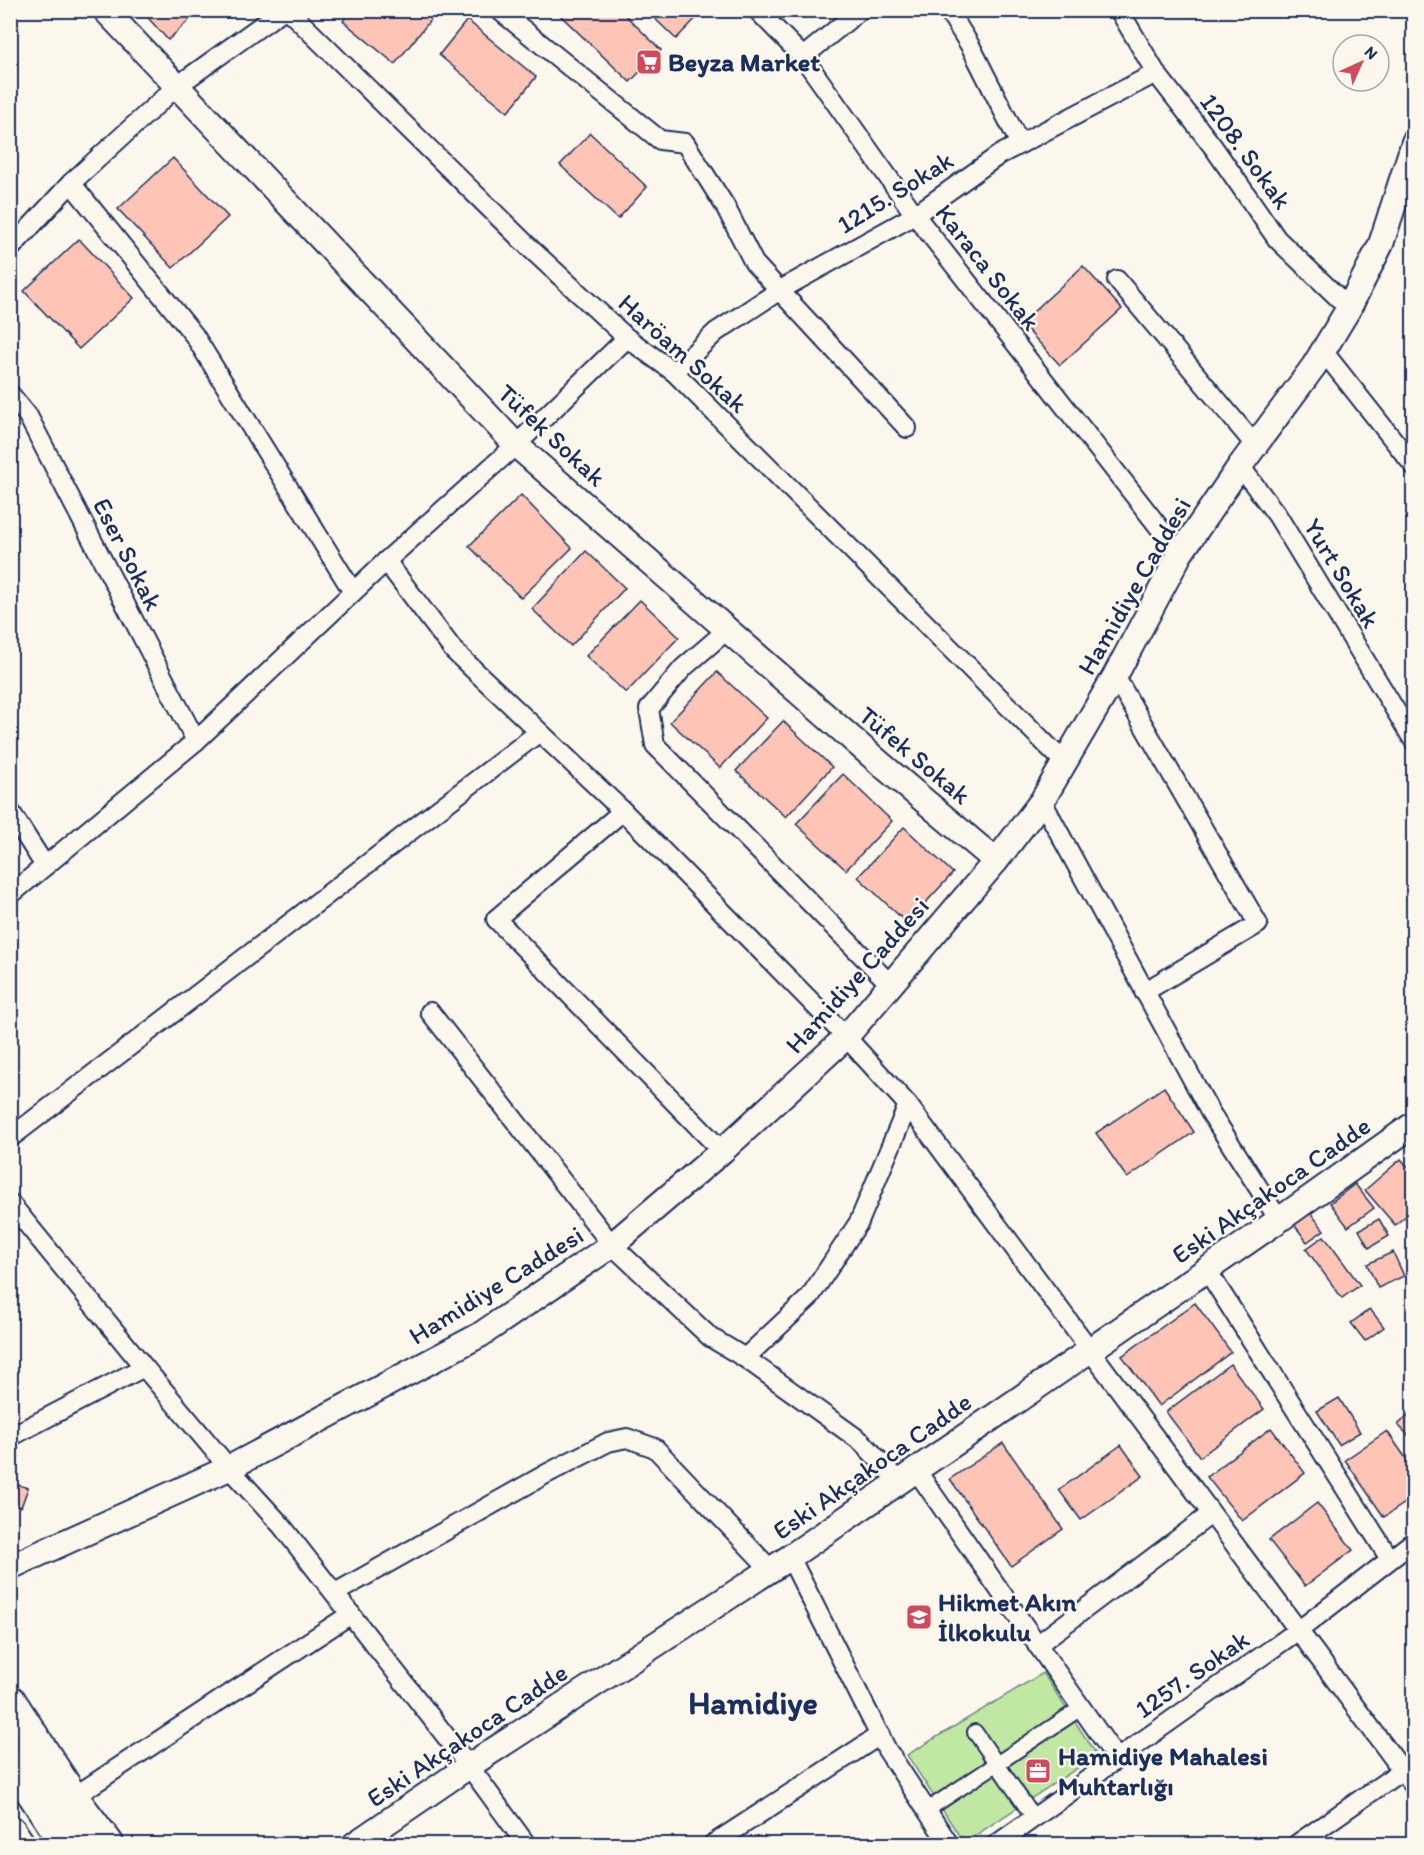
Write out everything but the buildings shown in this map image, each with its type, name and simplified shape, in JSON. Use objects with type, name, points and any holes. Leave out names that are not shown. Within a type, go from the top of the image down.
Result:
[{"type":"highway","points":[[10,1702],[72,1798],[107,1845]]},
{"type":"highway","points":[[10,1758],[67,1845]]},
{"type":"highway","points":[[39,1802],[76,1845]]},
{"type":"street","name":"Tüfek Sokak","points":[[105,10],[516,445],[882,765],[996,861]]},
{"type":"street","points":[[10,249],[70,183],[177,86],[283,10]]},
{"type":"street","name":"Haröam Sokak","points":[[288,10],[532,250],[627,339],[674,372],[1065,763]]},
{"type":"street","points":[[499,10],[660,140],[685,143],[725,206],[754,263],[907,428]]},
{"type":"street","name":"Karaca Sokak","points":[[757,10],[803,57],[915,215],[1180,554]]},
{"type":"street","points":[[803,57],[860,10]]},
{"type":"street","points":[[948,10],[970,47],[1020,144]]},
{"type":"street","name":"1208. Sokak","points":[[1119,10],[1156,73],[1214,148],[1278,239],[1349,308]]},
{"type":"street","name":"1215. Sokak","points":[[674,372],[716,332],[780,290],[915,215],[999,155],[1156,73]]},
{"type":"street","name":"Hamidiye Caddesi","points":[[10,1567],[229,1468],[480,1335],[612,1245],[722,1151],[846,1036],[996,861],[1042,801],[1115,676],[1180,554],[1240,465],[1314,366],[1349,308],[1381,244],[1413,146]]},
{"type":"street","points":[[70,183],[194,335],[353,592]]},
{"type":"street","points":[[1118,280],[1255,445]]},
{"type":"street","points":[[10,895],[196,741],[386,561],[516,445],[627,339]]},
{"type":"street","points":[[1323,351],[1413,466]]},
{"type":"street","name":"Eser Sokak","points":[[10,394],[28,416],[196,741]]},
{"type":"street","name":"Yurt Sokak","points":[[1240,465],[1277,515],[1413,741]]},
{"type":"street","points":[[386,561],[454,651],[623,811],[846,1036],[908,1104],[1297,1631],[1408,1766],[1413,1786]]},
{"type":"street","points":[[727,630],[683,668],[649,709],[655,746],[891,985]]},
{"type":"street","points":[[1115,676],[1258,924],[1144,992]]},
{"type":"street","points":[[10,1138],[538,733]]},
{"type":"street","points":[[1042,801],[1210,1112],[1279,1220]]},
{"type":"street","points":[[10,811],[45,866]]},
{"type":"street","points":[[623,811],[496,919],[722,1151]]},
{"type":"street","points":[[430,1012],[612,1245],[710,1337],[744,1358],[908,1476],[1037,1645],[1117,1759]]},
{"type":"street","points":[[744,1358],[809,1298],[859,1222],[908,1104]]},
{"type":"street","name":"Eski Akçakoca Cadde","points":[[355,1845],[469,1766],[780,1564],[1279,1220],[1413,1124]]},
{"type":"street","points":[[10,1203],[229,1468],[281,1525],[469,1766],[526,1845]]},
{"type":"street","points":[[1207,1270],[1390,1559]]},
{"type":"street","points":[[10,1437],[144,1367]]},
{"type":"street","points":[[334,1593],[546,1474],[608,1442],[627,1438],[655,1448],[780,1564],[880,1735],[949,1845]]},
{"type":"street","points":[[1037,1645],[1211,1514]]},
{"type":"street","name":"1257. Sokak","points":[[997,1845],[1297,1631],[1413,1541]]},
{"type":"street","points":[[72,1798],[351,1614]]},
{"type":"street","points":[[927,1810],[1081,1708]]},
{"type":"street","points":[[975,1732],[1034,1818]]},
{"type":"street","points":[[713,1845],[880,1735]]},
{"type":"street","points":[[1297,1845],[1408,1766]]},
{"type":"green space","points":[[1043,1673],[1097,1755],[964,1843],[907,1755]]},
{"type":"place","name":"Beyza Market","points":[[649,62]]},
{"type":"place","name":"Hikmet Akın İlkokulu","points":[[919,1617]]},
{"type":"place","name":"Hamidiye Mahalesi Muhtarlığı","points":[[1038,1771]]},
{"type":"district","name":"Hamidiye","points":[[753,1703]]}]
